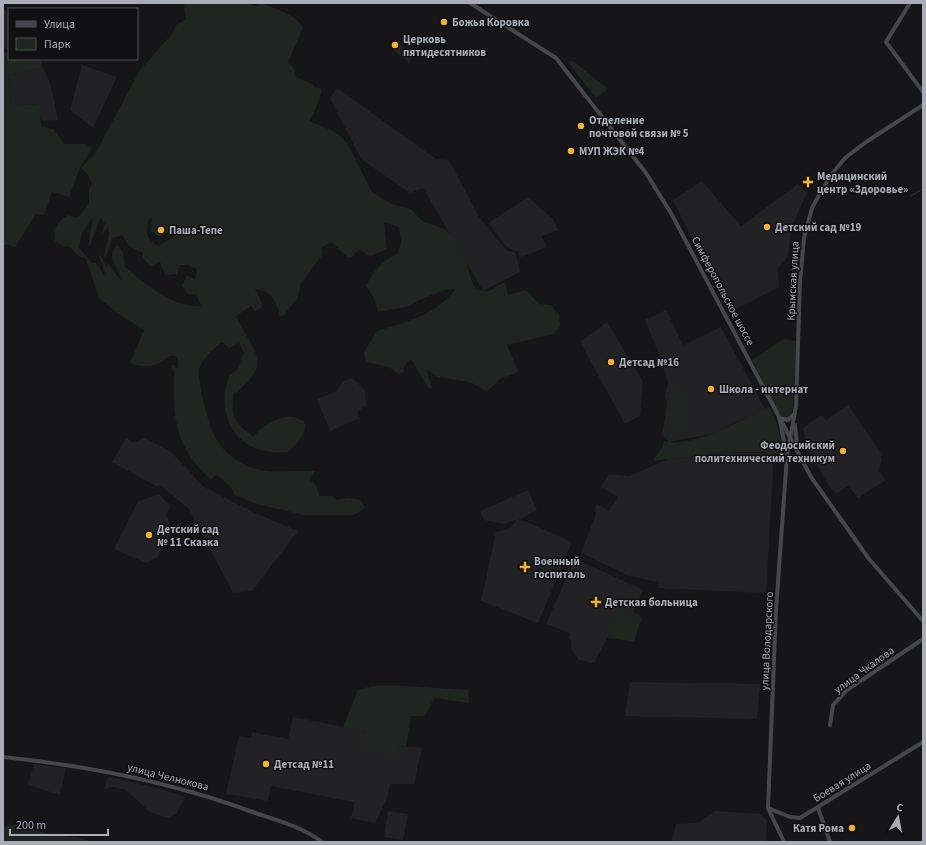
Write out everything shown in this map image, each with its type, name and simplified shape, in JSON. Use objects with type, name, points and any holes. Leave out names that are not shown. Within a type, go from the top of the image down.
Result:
[{"type":"main road","name":"Симферопольское шоссе","points":[[470,3],[556,58],[646,172],[672,215],[811,477],[869,559],[923,621]]},
{"type":"main road","points":[[910,3],[886,42],[923,92]]},
{"type":"main road","name":"Крымская улица","points":[[790,437],[796,411],[801,260],[804,238],[812,208],[831,175],[846,158],[866,142],[923,106]]},
{"type":"main road","points":[[779,417],[788,420],[796,411]]},
{"type":"main road","points":[[796,411],[795,434],[798,451]]},
{"type":"main road","points":[[779,417],[787,456]]},
{"type":"main road","name":"улица Володарского","points":[[784,842],[768,808],[776,610],[787,456],[790,437]]},
{"type":"main road","points":[[787,456],[791,448],[798,451]]},
{"type":"main road","name":"улица Чкалова","points":[[830,725],[833,705],[847,690],[923,639]]},
{"type":"main road","name":"Боевая улица","points":[[768,808],[790,817],[800,818],[923,742]]},
{"type":"main road","name":"улица Челнокова","points":[[3,757],[136,777],[192,792],[297,828],[322,842]]},
{"type":"main road","points":[[818,808],[830,842]]},
{"type":"shaded area","points":[[3,7],[8,14],[8,50],[3,48]]},
{"type":"shaded area","points":[[395,42],[415,53],[409,63],[391,48]]},
{"type":"shaded area","points":[[82,65],[117,77],[93,128],[70,110]]},
{"type":"shaded area","points":[[43,68],[50,82],[58,120],[41,121],[38,104],[11,106],[8,75]]},
{"type":"shaded area","points":[[337,88],[436,159],[449,160],[479,217],[506,250],[516,253],[520,272],[483,291],[423,188],[410,193],[361,159],[330,98]]},
{"type":"shaded area","points":[[702,181],[741,226],[798,184],[807,192],[791,229],[788,257],[778,268],[779,287],[729,313],[673,200]]},
{"type":"shaded area","points":[[528,197],[553,219],[558,230],[542,236],[547,247],[521,257],[518,252],[507,247],[488,223]]},
{"type":"shaded area","name":"Школа - интернат","points":[[666,310],[683,345],[721,327],[765,409],[711,434],[669,442],[664,437],[663,431],[667,404],[665,397],[668,382],[660,356],[645,320]]},
{"type":"shaded area","name":"Детсад №16","points":[[607,322],[643,382],[640,416],[625,424],[580,342]]},
{"type":"shaded area","points":[[352,378],[365,390],[366,406],[357,411],[360,418],[330,431],[317,399],[335,392],[344,381]]},
{"type":"shaded area","name":"Феодосийский политехнический техникум","points":[[848,405],[880,452],[882,460],[879,470],[886,480],[858,498],[848,486],[836,494],[829,486],[807,449],[803,428],[821,415],[826,420]]},
{"type":"shaded area","points":[[126,438],[134,443],[145,438],[171,452],[204,487],[253,512],[298,531],[252,591],[233,593],[197,524],[193,522],[194,518],[189,509],[160,485],[156,486],[112,462]]},
{"type":"shaded area","points":[[725,453],[774,453],[766,593],[658,588],[659,582],[629,576],[581,553],[596,514],[596,503],[609,511],[618,497],[601,487],[609,474],[629,476],[669,459]]},
{"type":"shaded area","name":"Военный госпиталь","points":[[528,490],[537,510],[518,520],[527,522],[572,542],[538,623],[481,601],[496,532],[509,529],[517,520],[503,524],[484,520],[480,511]]},
{"type":"shaded area","points":[[159,494],[171,507],[166,515],[173,530],[158,557],[146,563],[114,549],[138,501]]},
{"type":"shaded area","name":"Детская больница","points":[[578,560],[643,590],[633,612],[640,615],[641,619],[634,641],[607,638],[594,663],[579,660],[571,648],[571,640],[569,639],[570,633],[546,624],[573,563]]},
{"type":"shaded area","points":[[630,682],[760,684],[757,719],[625,716]]},
{"type":"shaded area","points":[[293,717],[366,731],[363,750],[397,756],[399,746],[422,748],[414,784],[390,784],[387,799],[375,823],[351,818],[354,802],[271,786],[268,801],[226,794],[239,736],[251,738],[252,732],[288,739]]},
{"type":"shaded area","points":[[34,764],[66,768],[60,795],[28,785]]},
{"type":"shaded area","points":[[108,776],[185,797],[177,813],[169,818],[151,813],[126,790],[113,787],[104,789]]},
{"type":"shaded area","points":[[388,811],[408,814],[403,840],[384,837]]},
{"type":"shaded area","points":[[715,811],[760,814],[767,821],[766,842],[672,842],[676,824],[698,823]]},
{"type":"green space","points":[[186,3],[248,3],[255,6],[262,3],[296,19],[303,28],[288,62],[294,69],[296,77],[314,85],[314,87],[322,89],[320,98],[310,121],[334,132],[347,143],[372,192],[392,204],[411,209],[422,221],[444,229],[454,237],[467,260],[470,277],[476,290],[489,291],[505,282],[508,295],[526,290],[539,304],[551,305],[559,315],[560,326],[554,334],[507,345],[518,371],[500,379],[488,390],[486,391],[470,382],[438,377],[426,369],[432,389],[428,388],[411,359],[404,366],[404,372],[398,374],[389,367],[366,362],[364,352],[377,331],[410,321],[430,311],[448,298],[455,289],[445,290],[419,300],[410,306],[378,312],[374,298],[366,286],[379,267],[398,253],[401,242],[399,227],[384,222],[387,249],[370,256],[360,250],[351,258],[347,257],[332,242],[322,247],[323,254],[301,283],[297,299],[283,316],[280,316],[275,301],[269,294],[255,289],[262,303],[261,308],[255,311],[251,306],[236,316],[251,343],[257,357],[257,364],[256,370],[250,379],[238,392],[234,393],[233,409],[235,419],[253,437],[260,429],[270,422],[281,418],[295,417],[304,421],[305,426],[303,434],[288,452],[274,452],[261,450],[250,445],[240,438],[232,429],[227,418],[225,390],[229,376],[237,370],[244,353],[239,343],[229,348],[222,342],[205,358],[199,369],[202,393],[213,432],[221,446],[232,457],[255,469],[264,471],[315,471],[309,479],[316,485],[319,496],[332,496],[336,500],[349,498],[361,500],[365,508],[354,515],[304,515],[257,504],[234,495],[232,488],[217,475],[211,479],[199,468],[190,456],[178,430],[175,417],[174,371],[171,366],[174,364],[178,369],[178,359],[175,356],[171,356],[157,364],[149,366],[130,363],[144,330],[116,312],[99,298],[86,259],[79,256],[70,247],[63,246],[55,241],[55,232],[61,220],[68,215],[77,218],[89,204],[89,190],[92,184],[88,175],[81,168],[96,152],[140,70],[172,34],[176,25],[186,19],[184,5]],"holes":[[[93,217],[88,246],[91,244],[100,218],[105,223],[101,236],[108,226],[109,230],[104,257],[107,255],[112,238],[122,235],[129,246],[143,253],[143,258],[150,266],[160,262],[165,275],[177,274],[180,265],[188,265],[197,269],[195,280],[187,275],[182,286],[188,294],[196,294],[201,306],[180,303],[151,288],[125,267],[123,252],[118,245],[112,253],[121,281],[108,263],[107,269],[102,257],[98,254],[105,272],[104,275],[96,263],[92,263],[79,248],[82,233]],[[152,218],[151,231],[159,237],[170,231],[170,227],[175,232],[168,241],[158,246],[150,240],[147,235],[148,220]]]},
{"type":"green space","points":[[3,52],[8,52],[8,60],[40,60],[43,68],[8,75],[11,106],[39,104],[41,126],[53,129],[64,144],[86,144],[92,148],[80,168],[69,197],[52,192],[44,215],[36,214],[15,247],[3,244]]},
{"type":"green space","points":[[573,61],[608,89],[596,98],[568,62]]},
{"type":"green space","points":[[784,339],[796,341],[792,413],[786,418],[782,417],[779,413],[752,360]]},
{"type":"green space","points":[[680,388],[688,393],[689,427],[685,434],[676,434],[670,429],[669,394],[673,390]]},
{"type":"green space","points":[[769,407],[779,430],[783,455],[737,452],[653,461],[662,448],[664,441],[689,441],[703,437],[717,432]]},
{"type":"green space","points":[[628,589],[641,593],[633,612],[621,605]]},
{"type":"green space","points":[[622,611],[641,619],[634,641],[607,638],[618,613]]},
{"type":"green space","points":[[372,686],[405,686],[468,690],[469,703],[434,698],[425,716],[411,716],[406,747],[399,746],[397,757],[362,750],[366,731],[343,727],[358,690]]},
{"type":"green space","points":[[20,825],[52,835],[81,838],[91,842],[3,842],[3,827]]},
{"type":"waterway","points":[[911,196],[921,190]]},
{"type":"place","name":"Божья Коровка","points":[[444,22]]},
{"type":"place","name":"Церковь пятидесятников","points":[[395,45]]},
{"type":"place","name":"Отделение почтовой связи № 5","points":[[581,126]]},
{"type":"place","name":"МУП ЖЭК №4","points":[[571,151]]},
{"type":"place","name":"Медицинский центр «Здоровье»","points":[[808,182]]},
{"type":"place","name":"Детский сад №19","points":[[767,227]]},
{"type":"place","name":"Паша-Тепе","points":[[161,230]]},
{"type":"place","name":"Детсад №16","points":[[611,362]]},
{"type":"place","name":"Школа - интернат","points":[[711,389]]},
{"type":"place","name":"Феодосийский политехнический техникум","points":[[843,451]]},
{"type":"place","name":"Детский сад № 11 Сказка","points":[[149,535]]},
{"type":"place","name":"Военный госпиталь","points":[[525,567]]},
{"type":"place","name":"Детская больница","points":[[596,602]]},
{"type":"place","name":"Детсад №11","points":[[266,764]]},
{"type":"place","name":"Катя Рома","points":[[852,828]]}]
